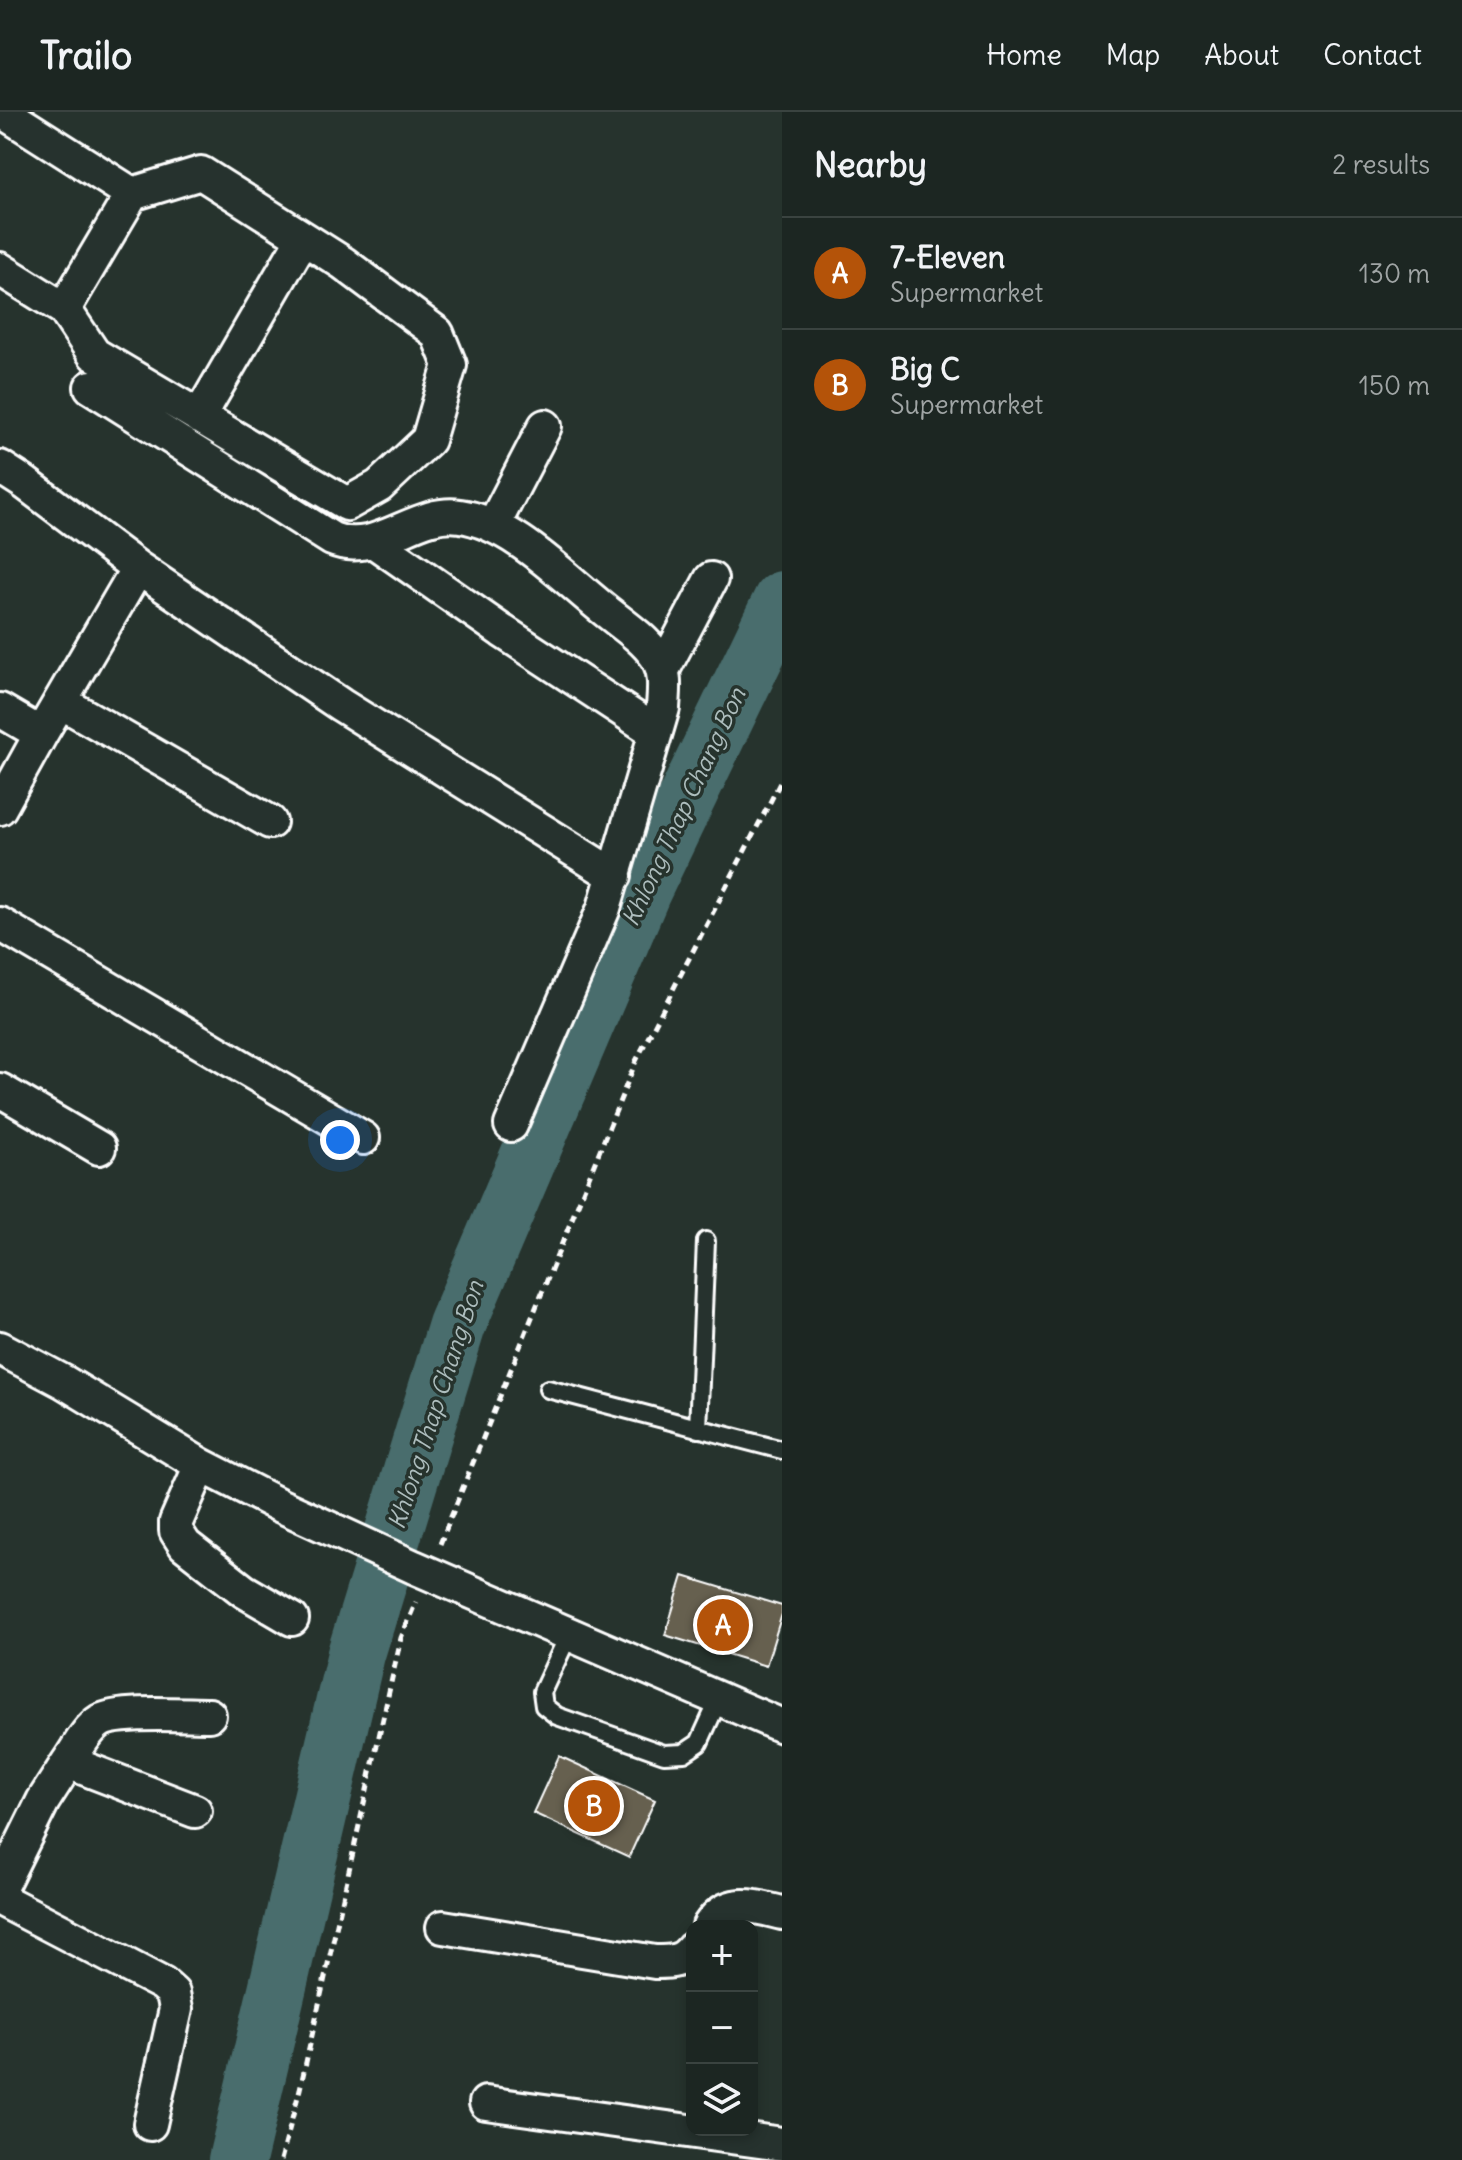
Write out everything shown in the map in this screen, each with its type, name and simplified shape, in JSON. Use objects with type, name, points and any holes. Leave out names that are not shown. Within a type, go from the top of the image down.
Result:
[{"type":"street","points":[[3,112],[132,194]]},
{"type":"street","points":[[0,269],[64,309],[94,354],[347,504],[379,486],[428,440],[450,365],[437,333],[343,263],[201,173],[132,194],[64,309]]},
{"type":"street","points":[[199,417],[303,238]]},
{"type":"street","points":[[91,387],[344,544],[358,545],[373,541],[437,517],[457,515],[485,521],[521,542],[655,654],[663,670],[663,708],[615,876],[594,935],[511,1125]]},
{"type":"street","points":[[493,526],[545,426]]},
{"type":"street","points":[[0,467],[138,568],[341,705],[615,876]]},
{"type":"street","points":[[373,541],[502,631],[656,732]]},
{"type":"street","points":[[0,808],[138,568]]},
{"type":"street","points":[[663,670],[711,579]]},
{"type":"street","points":[[61,702],[270,822]]},
{"type":"street","points":[[0,710],[41,734]]},
{"type":"street","points":[[0,924],[363,1138]]},
{"type":"street","points":[[0,1090],[99,1148]]},
{"type":"street","points":[[0,1348],[64,1382],[201,1465],[279,1505],[782,1726]]},
{"type":"street","points":[[201,1465],[176,1522],[176,1531],[185,1545],[244,1591],[292,1619]]},
{"type":"street","points":[[0,1888],[43,1801],[100,1721],[120,1716],[209,1715]]},
{"type":"street","points":[[68,1762],[195,1811]]},
{"type":"street","points":[[0,1899],[163,1984],[173,1993],[176,2009],[150,2124]]},
{"type":"street","points":[[713,1920],[730,1906],[752,1906],[782,1913]]},
{"type":"street","points":[[443,1927],[655,1962],[672,1963],[686,1956]]},
{"type":"street","points":[[486,2103],[782,2144]]},
{"type":"lane","points":[[698,1429],[706,1241]]},
{"type":"lane","points":[[548,1389],[782,1450]]},
{"type":"lane","points":[[569,1634],[542,1692],[544,1706],[557,1716],[664,1754],[684,1753],[699,1743],[719,1699]]},
{"type":"path","points":[[281,2160],[300,2089],[401,1638],[421,1570],[636,1061],[782,779]]},
{"type":"building","points":[[683,1576],[782,1606],[766,1666],[665,1635]]},
{"type":"building","points":[[559,1756],[655,1800],[629,1857],[533,1813]]},
{"type":"waterway","name":"Khlong Thap Chang Bon","points":[[237,2160],[356,1654],[457,1325],[642,891],[782,600]]},
{"type":"place","name":"7-Eleven","points":[[723,1625]]},
{"type":"place","name":"Big C","points":[[594,1806]]}]
